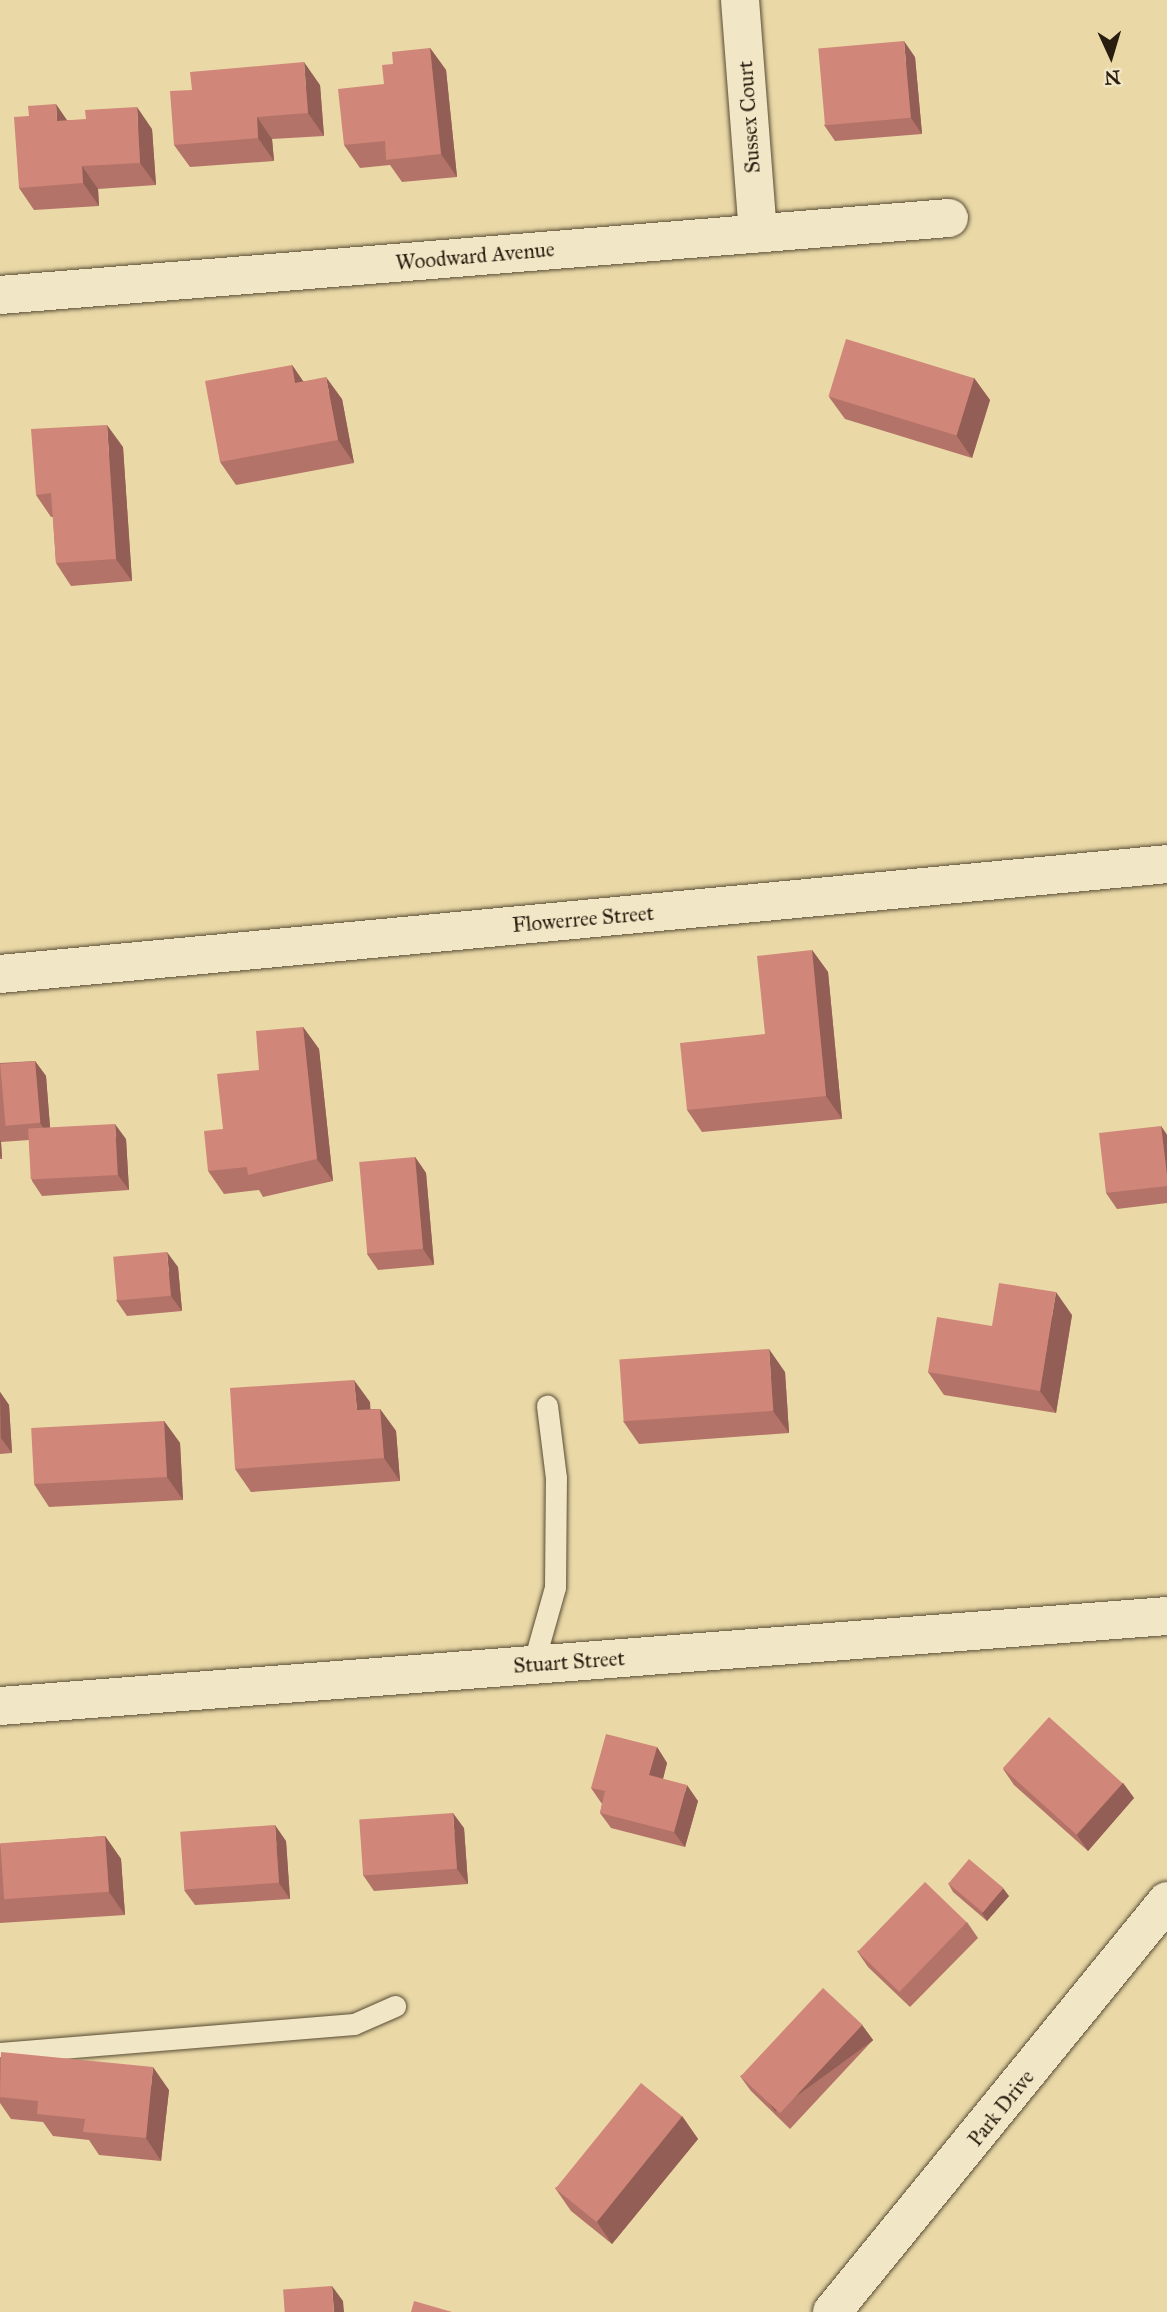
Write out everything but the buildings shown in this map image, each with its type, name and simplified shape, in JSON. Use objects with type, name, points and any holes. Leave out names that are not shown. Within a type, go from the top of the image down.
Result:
[{"type":"street","name":"Sussex Court","points":[[740,0],[758,233]]},
{"type":"street","name":"Woodward Avenue","points":[[0,295],[949,218]]},
{"type":"street","name":"Flowerree Street","points":[[0,974],[1167,864]]},
{"type":"street","name":"Stuart Street","points":[[0,1706],[1153,1617]]},
{"type":"street","name":"Park Drive","points":[[832,2312],[1167,1901]]},
{"type":"lane","points":[[533,1665],[555,1587],[556,1478],[547,1406]]},
{"type":"lane","points":[[0,2053],[354,2024],[395,2006]]}]
